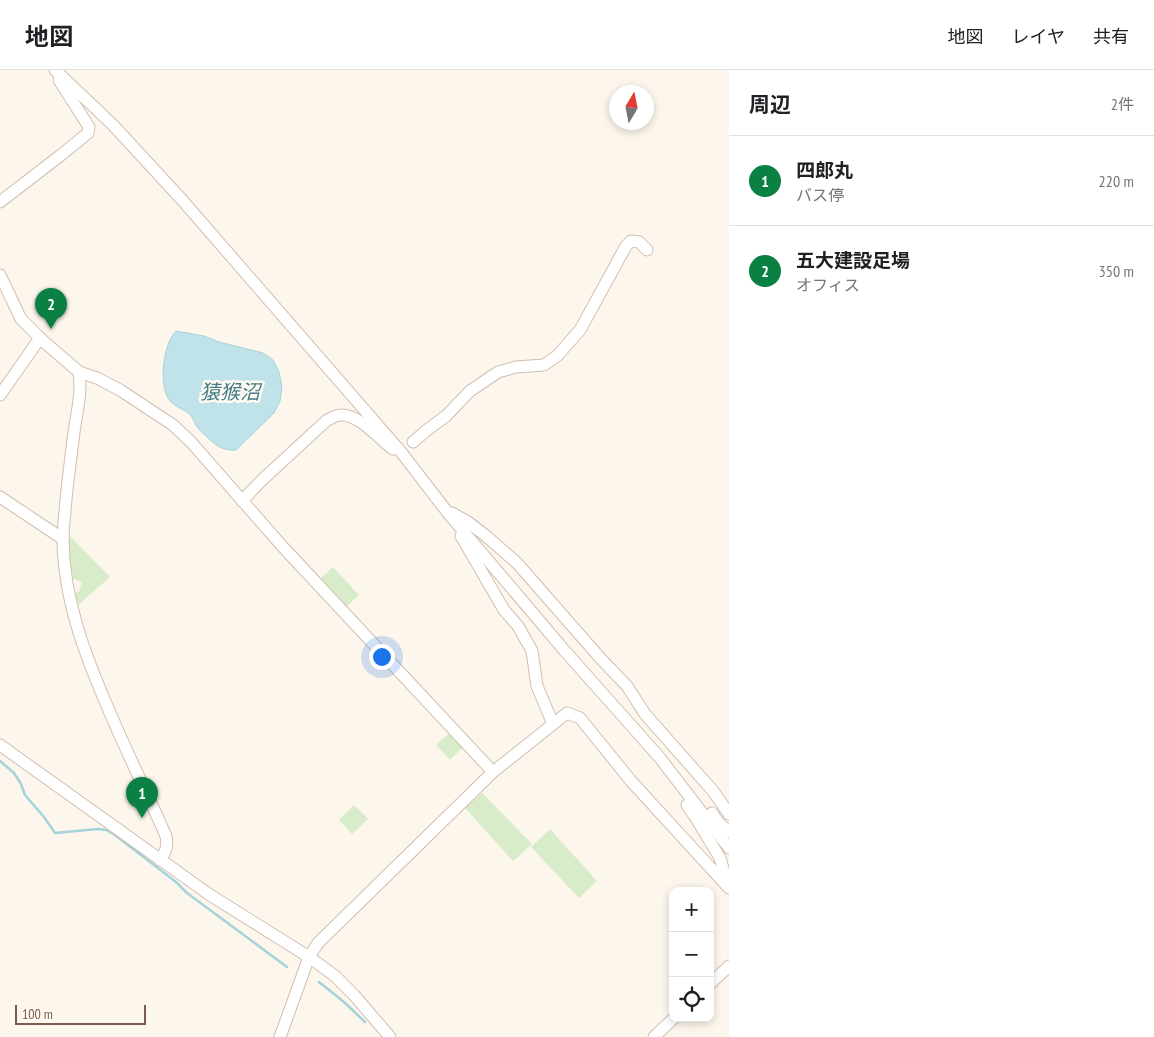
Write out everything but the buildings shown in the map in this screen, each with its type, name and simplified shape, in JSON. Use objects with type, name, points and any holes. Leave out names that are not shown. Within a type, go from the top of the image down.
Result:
[{"type":"street","points":[[0,202],[88,133],[89,127],[60,81],[57,72]]},
{"type":"street","points":[[57,72],[113,125],[183,200],[401,452],[448,512],[564,650],[660,758],[729,848]]},
{"type":"street","points":[[413,442],[446,416],[470,391],[498,372],[516,367],[544,365],[557,356],[580,330],[626,246],[631,241],[639,242],[647,250]]},
{"type":"street","points":[[0,275],[21,319],[40,338],[79,372],[97,378],[120,390],[173,425],[191,442],[282,546],[493,772]]},
{"type":"street","points":[[0,394],[40,338]]},
{"type":"street","points":[[79,372],[80,397],[70,462],[63,539],[67,585],[74,617],[96,680],[119,735],[166,836],[168,844],[166,852],[160,860]]},
{"type":"street","points":[[242,501],[326,421],[335,416],[342,415],[363,424],[398,454],[401,452]]},
{"type":"street","points":[[0,497],[63,539]]},
{"type":"street","points":[[448,512],[504,610],[518,626],[530,645],[537,686],[553,724]]},
{"type":"street","points":[[448,512],[454,513],[468,522],[517,563],[627,686],[645,714],[714,791],[729,814]]},
{"type":"street","points":[[280,1037],[309,957],[318,943],[493,772],[568,713],[580,718],[631,781],[729,888]]},
{"type":"street","points":[[0,745],[210,895],[309,957],[335,976],[390,1037]]},
{"type":"street","points":[[729,832],[718,822],[698,796],[687,805],[720,858],[729,888]]},
{"type":"street","points":[[714,980],[729,966]]},
{"type":"street","points":[[654,1037],[670,1022]]},
{"type":"green space","points":[[68,534],[110,577],[78,605],[75,593],[79,592],[82,582],[73,579]]},
{"type":"green space","points":[[333,567],[359,595],[346,607],[320,579]]},
{"type":"green space","points":[[451,732],[464,746],[450,760],[436,745]]},
{"type":"green space","points":[[482,793],[532,844],[513,861],[465,808]]},
{"type":"green space","points":[[354,805],[368,819],[352,834],[339,820]]},
{"type":"green space","points":[[550,829],[597,881],[579,898],[531,847]]},
{"type":"water","name":"猿猴沼","points":[[176,331],[204,336],[219,342],[263,353],[273,360],[279,372],[282,387],[280,401],[274,413],[236,450],[219,447],[196,426],[190,414],[172,403],[166,394],[163,376],[165,355]]},
{"type":"waterway","points":[[0,761],[14,773],[25,795],[55,833],[98,829],[106,830],[115,835],[176,882],[187,893],[287,967]]},
{"type":"waterway","points":[[319,982],[365,1022]]},
{"type":"place","name":"五大建設足場","points":[[51,329]]},
{"type":"place","name":"四郎丸","points":[[142,818]]}]
